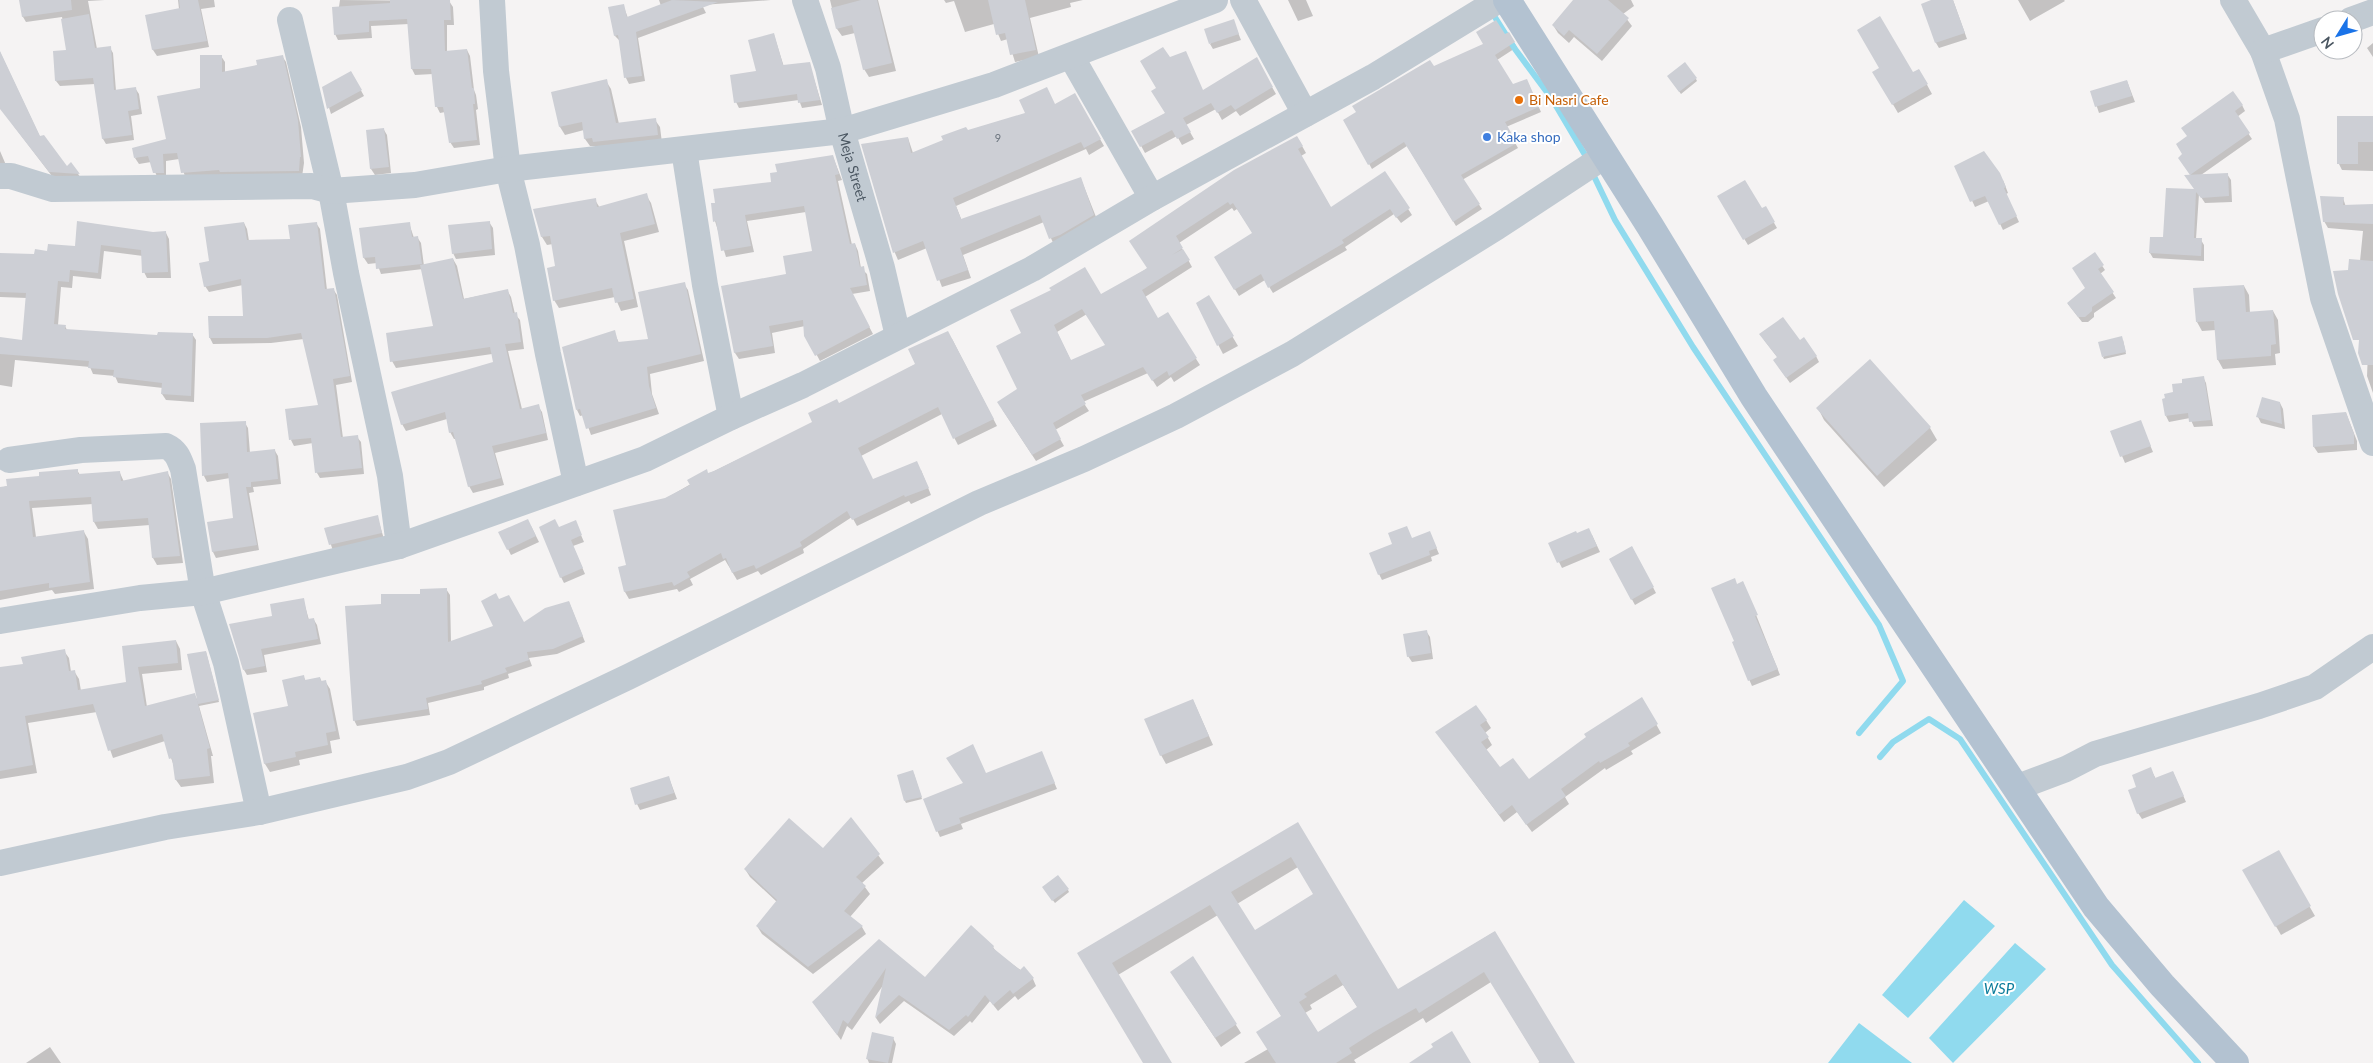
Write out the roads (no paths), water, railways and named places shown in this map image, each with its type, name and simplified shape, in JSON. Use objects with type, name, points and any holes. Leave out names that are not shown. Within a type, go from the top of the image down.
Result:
[{"type":"main road","points":[[1507,0],[1754,397],[2018,787],[2096,907],[2162,985],[2235,1063]]},
{"type":"street","points":[[492,0],[496,72],[508,169],[527,245],[576,483]]},
{"type":"street","name":"Meja Street","points":[[805,0],[828,68],[842,131],[879,259],[898,336]]},
{"type":"street","points":[[0,176],[11,176],[53,190],[312,186],[331,191],[415,185],[508,169],[842,131],[994,84],[1215,0]]},
{"type":"street","points":[[1243,0],[1305,114]]},
{"type":"street","points":[[0,621],[140,598],[203,592],[399,546],[644,459],[731,416],[804,385],[1032,268],[1152,198],[1373,77],[1499,0]]},
{"type":"street","points":[[2233,0],[2263,51],[2287,119],[2323,298],[2373,443]]},
{"type":"street","points":[[290,20],[331,191],[346,273],[390,476],[399,546]]},
{"type":"street","points":[[2263,51],[2313,34]]},
{"type":"street","points":[[1071,56],[1152,198]]},
{"type":"street","points":[[684,150],[705,285],[731,416]]},
{"type":"street","points":[[0,863],[165,827],[259,812],[407,777],[449,762],[612,685],[979,503],[1149,430],[1292,354],[1497,227],[1605,156]]},
{"type":"street","points":[[9,460],[81,450],[166,446],[173,449],[183,469],[203,592],[226,663],[259,812]]},
{"type":"street","points":[[2018,787],[2066,769],[2095,754],[2259,706],[2315,687],[2373,647]]},
{"type":"water","name":"WSP","points":[[1964,900],[1995,926],[1908,1018],[1882,995]]},
{"type":"water","name":"WSP","points":[[2015,943],[2046,969],[1953,1063],[1929,1038]]},
{"type":"water","points":[[1859,1023],[1912,1063],[1828,1063]]},
{"type":"waterway","points":[[1491,11],[1515,49],[1552,99],[1588,160]]},
{"type":"waterway","points":[[1592,172],[1615,220],[1693,347],[1879,625],[1903,681],[1859,733]]},
{"type":"waterway","points":[[1880,757],[1893,742],[1929,719],[1960,739],[2112,965],[2198,1063]]},
{"type":"place","name":"Bi Nasri Cafe","points":[[1519,100]]},
{"type":"place","name":"Kaka shop","points":[[1487,137]]}]
